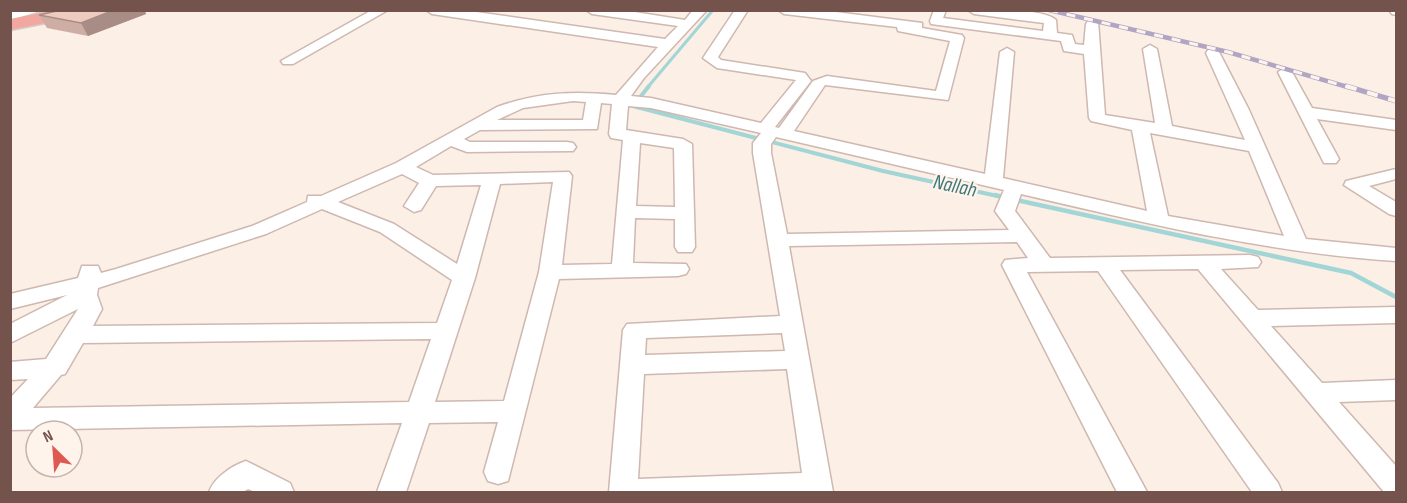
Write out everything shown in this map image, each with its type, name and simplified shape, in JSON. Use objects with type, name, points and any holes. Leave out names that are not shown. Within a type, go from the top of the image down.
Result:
[{"type":"highway","points":[[16,19],[63,10]]},
{"type":"highway","points":[[16,19],[84,11]]},
{"type":"street","points":[[16,19],[102,10]]},
{"type":"street","points":[[288,61],[382,10]]},
{"type":"street","points":[[432,10],[490,14],[582,32],[669,44]]},
{"type":"street","points":[[685,247],[683,144],[617,134],[634,97],[669,44],[701,10]]},
{"type":"street","points":[[742,10],[710,58],[717,64],[812,80],[942,97],[957,38],[903,28]]},
{"type":"street","points":[[784,10],[934,28],[938,16],[1067,38],[1068,48],[1091,50]]},
{"type":"street","points":[[974,10],[1050,20],[1050,36]]},
{"type":"street","points":[[582,32],[598,11],[688,24]]},
{"type":"street","points":[[1093,24],[1091,50],[1097,118],[1257,147]]},
{"type":"street","points":[[1150,49],[1164,130]]},
{"type":"street","points":[[994,178],[1007,52]]},
{"type":"street","points":[[1213,53],[1257,147],[1296,240]]},
{"type":"street","points":[[1285,72],[1330,159]]},
{"type":"street","points":[[793,324],[635,330],[623,492],[818,488],[793,324],[762,153],[773,131],[812,80]]},
{"type":"street","points":[[317,201],[510,100],[555,91],[634,97],[773,131],[1158,215]]},
{"type":"street","points":[[476,125],[591,125],[594,97]]},
{"type":"street","points":[[10,302],[88,283],[180,246],[317,201],[402,167],[502,110],[537,99],[634,97]]},
{"type":"street","points":[[1305,112],[1396,125]]},
{"type":"street","points":[[1140,126],[1147,172],[1158,215]]},
{"type":"street","points":[[622,270],[632,136]]},
{"type":"street","points":[[451,140],[467,147],[567,147]]},
{"type":"street","points":[[402,167],[430,181],[563,176],[550,272],[498,472]]},
{"type":"street","points":[[1396,174],[1353,185],[1396,210]]},
{"type":"street","points":[[994,178],[1014,188],[1296,240],[1396,255]]},
{"type":"street","points":[[392,492],[421,413],[464,278],[492,179]]},
{"type":"street","points":[[414,206],[430,181]]},
{"type":"street","points":[[1014,188],[1005,210],[1044,265]]},
{"type":"street","points":[[317,201],[387,228],[464,278]]},
{"type":"street","points":[[626,212],[684,213]]},
{"type":"street","points":[[778,240],[1023,236]]},
{"type":"street","points":[[1296,240],[1396,245]]},
{"type":"street","points":[[1132,492],[1013,265],[1250,262]]},
{"type":"street","points":[[1204,263],[1316,393],[1393,477]]},
{"type":"street","points":[[1104,264],[1268,492]]},
{"type":"street","points":[[550,272],[678,268]]},
{"type":"street","points":[[10,290],[88,283]]},
{"type":"street","points":[[10,418],[56,367],[78,335],[90,309],[88,283]]},
{"type":"street","points":[[10,335],[88,283]]},
{"type":"street","points":[[1252,318],[1396,315]]},
{"type":"street","points":[[78,335],[446,331]]},
{"type":"street","points":[[632,365],[798,360]]},
{"type":"street","points":[[10,371],[56,367]]},
{"type":"street","points":[[1316,393],[1396,390]]},
{"type":"street","points":[[10,418],[514,411]]},
{"type":"street","points":[[223,492],[246,473],[280,492]]},
{"type":"building","points":[[61,10],[114,10],[81,23],[39,15]]},
{"type":"waterway","name":"Nallah","points":[[647,88],[713,10]]},
{"type":"waterway","name":"Nallah","points":[[649,86],[633,106],[883,171],[1002,197]]},
{"type":"waterway","name":"Nallah","points":[[995,195],[1007,198]]},
{"type":"waterway","name":"Nallah","points":[[1016,200],[1351,273],[1396,297]]},
{"type":"railway","points":[[1049,10],[1228,52],[1351,88]]},
{"type":"railway","points":[[1346,86],[1396,101]]}]
